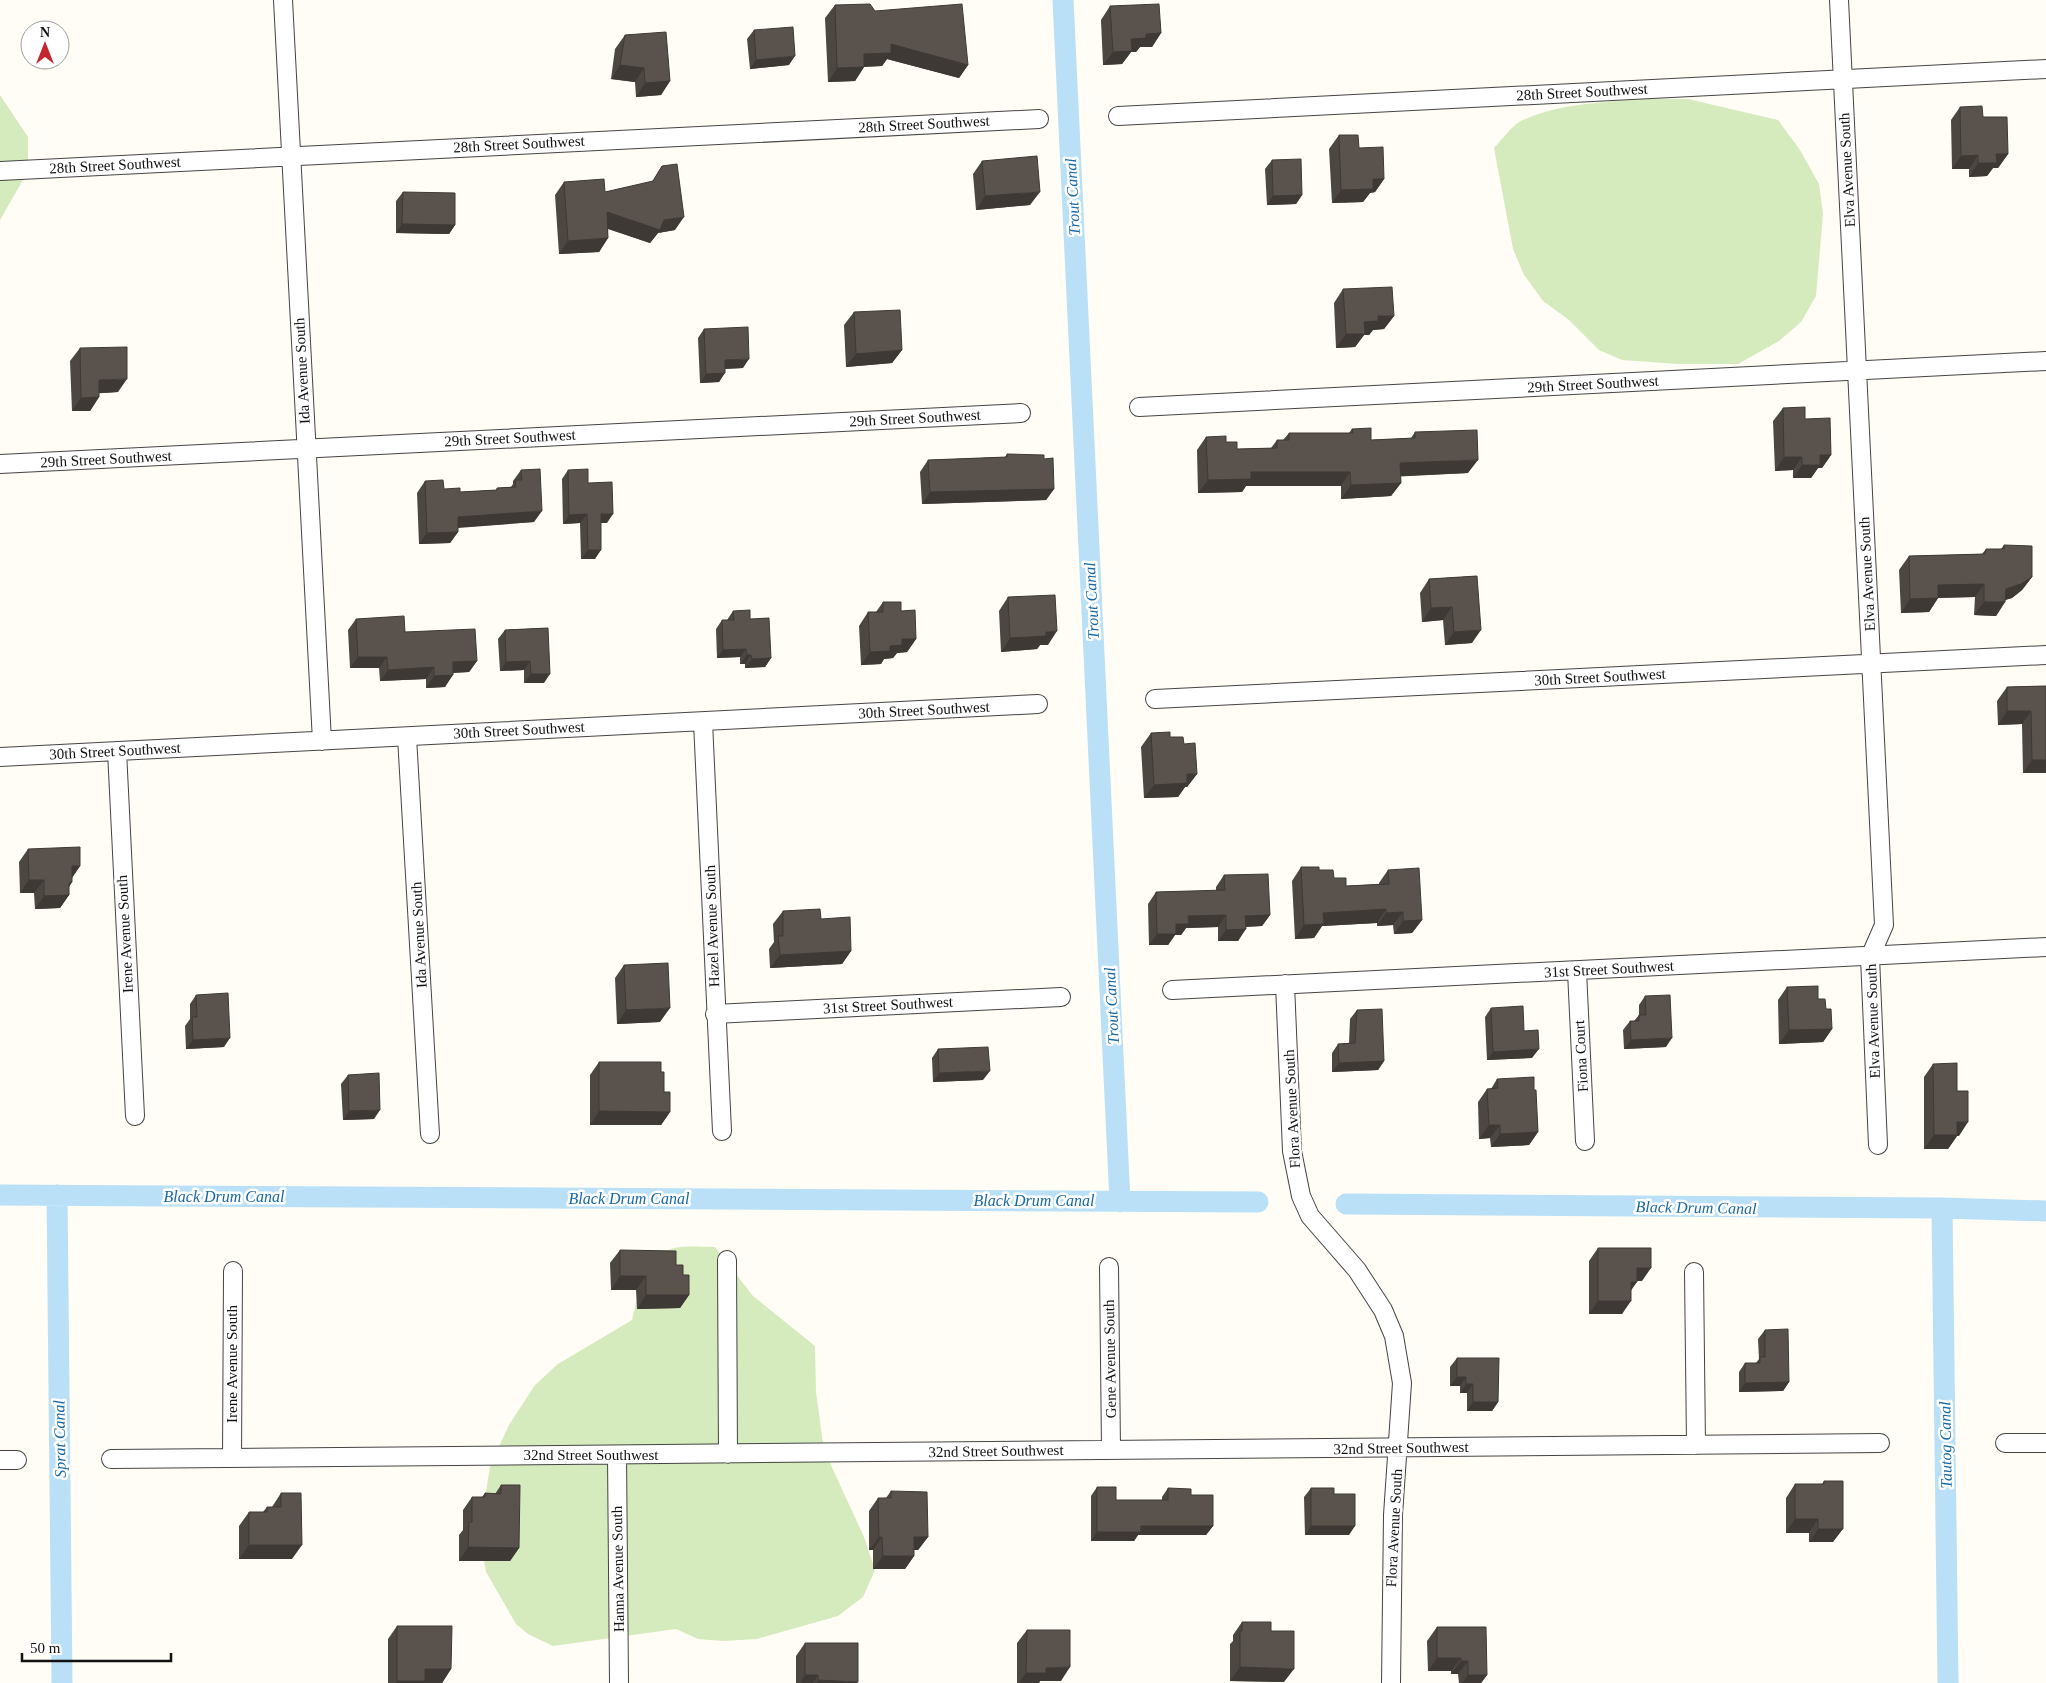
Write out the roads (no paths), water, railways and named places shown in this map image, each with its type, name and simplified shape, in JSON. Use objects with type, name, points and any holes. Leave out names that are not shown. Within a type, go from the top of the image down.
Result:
[{"type":"street","name":"Ida Avenue South","points":[[284,0],[322,741]]},
{"type":"street","name":"Elva Avenue South","points":[[1839,0],[1884,925],[1870,957],[1878,1145]]},
{"type":"street","name":"28th Street Southwest","points":[[1118,116],[2046,69]]},
{"type":"street","name":"28th Street Southwest","points":[[0,170],[1039,119]]},
{"type":"street","name":"29th Street Southwest","points":[[1139,407],[2046,361]]},
{"type":"street","name":"29th Street Southwest","points":[[0,464],[1021,413]]},
{"type":"street","name":"30th Street Southwest","points":[[1154,699],[1872,662],[2046,655]]},
{"type":"street","name":"30th Street Southwest","points":[[0,757],[1038,704]]},
{"type":"street","name":"Hazel Avenue South","points":[[703,722],[715,1014],[722,1131]]},
{"type":"street","name":"Ida Avenue South","points":[[407,737],[430,1134]]},
{"type":"street","name":"Irene Avenue South","points":[[117,751],[135,1116]]},
{"type":"street","name":"31st Street Southwest","points":[[1172,990],[2046,947]]},
{"type":"street","name":"Fiona Court","points":[[1577,971],[1585,1141]]},
{"type":"street","name":"Flora Avenue South","points":[[1285,984],[1292,1151],[1295,1175],[1310,1216],[1372,1290],[1394,1336],[1402,1383],[1393,1515],[1391,1683]]},
{"type":"street","name":"31st Street Southwest","points":[[715,1014],[1061,997]]},
{"type":"street","points":[[727,1260],[728,1454]]},
{"type":"street","name":"Gene Avenue South","points":[[1109,1267],[1111,1450]]},
{"type":"street","name":"Irene Avenue South","points":[[232,1271],[232,1458]]},
{"type":"street","points":[[1694,1272],[1696,1445]]},
{"type":"street","name":"32nd Street Southwest","points":[[111,1459],[1880,1443]]},
{"type":"street","points":[[2005,1443],[2046,1443]]},
{"type":"street","name":"Hanna Avenue South","points":[[617,1455],[620,1683]]},
{"type":"waterway","name":"Trout Canal","points":[[1063,0],[1120,1202]]},
{"type":"waterway","name":"Black Drum Canal","points":[[0,1195],[1258,1202]]},
{"type":"waterway","name":"Sprat Canal","points":[[57,1195],[62,1683]]},
{"type":"waterway","name":"Black Drum Canal","points":[[1346,1204],[1942,1208],[2046,1211]]},
{"type":"waterway","name":"Tautog Canal","points":[[1942,1208],[1948,1683]]}]
